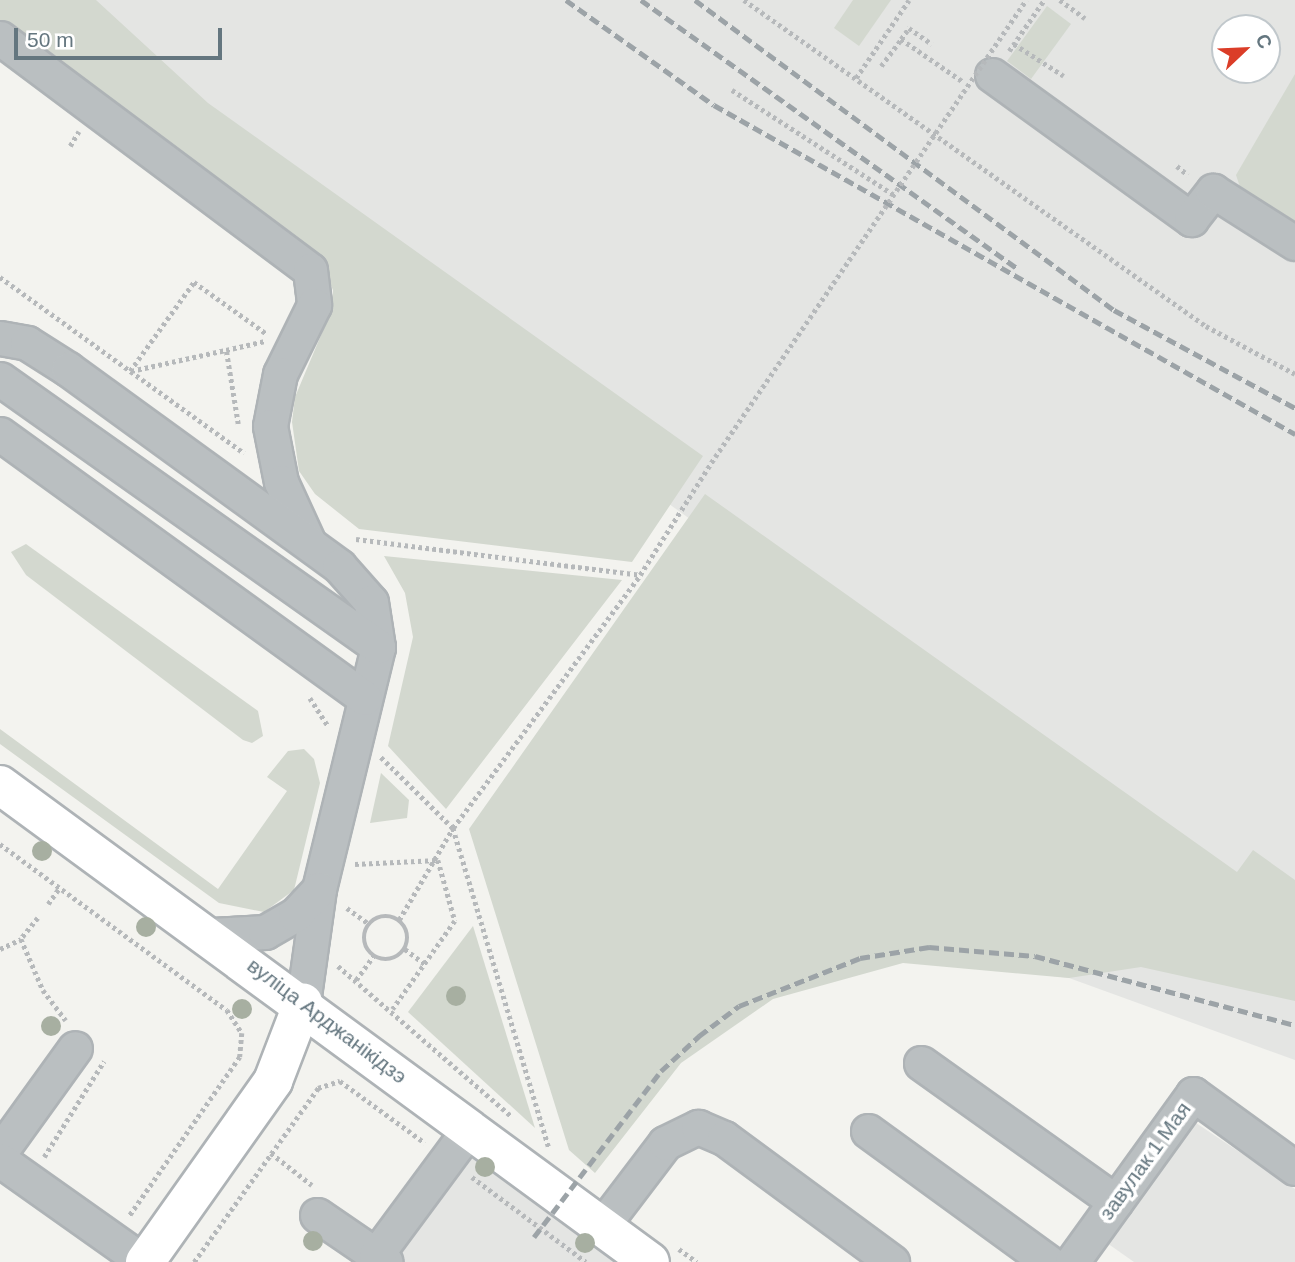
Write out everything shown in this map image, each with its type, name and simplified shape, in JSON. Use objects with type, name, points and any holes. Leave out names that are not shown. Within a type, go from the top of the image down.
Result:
[{"type":"main road","name":"вуліца Арджанікідзэ","points":[[0,785],[212,935],[650,1262]]},
{"type":"main road","points":[[136,1256],[273,1081],[303,1003]]},
{"type":"lane","points":[[0,38],[310,270],[314,305],[272,408],[281,482],[309,544]]},
{"type":"lane","points":[[980,80],[1191,219],[1213,191],[1295,243]]},
{"type":"lane","points":[[0,338],[40,350],[309,544],[366,594],[377,617],[377,647],[365,698],[335,896],[303,1003]]},
{"type":"lane","points":[[0,379],[377,647]]},
{"type":"lane","points":[[0,434],[365,698]]},
{"type":"lane","points":[[212,935],[265,932],[335,896]]},
{"type":"lane","points":[[0,1152],[75,1048]]},
{"type":"lane","points":[[921,1063],[1116,1202]]},
{"type":"lane","name":"завулак 1 Мая","points":[[1072,1262],[1193,1094],[1295,1168]]},
{"type":"lane","points":[[317,1215],[381,1259],[470,1128]]},
{"type":"lane","points":[[602,1226],[665,1143],[698,1128],[724,1138],[892,1262]]},
{"type":"lane","points":[[868,1131],[1048,1262]]},
{"type":"lane","points":[[0,1160],[136,1256]]},
{"type":"path","points":[[744,0],[1206,326],[1295,374]]},
{"type":"path","points":[[856,78],[909,0]]},
{"type":"path","points":[[399,919],[438,860],[453,828],[640,575],[715,457],[894,195],[980,80],[1027,0]]},
{"type":"path","points":[[980,80],[1014,44],[1044,0]]},
{"type":"path","points":[[1060,0],[1085,18]]},
{"type":"path","points":[[880,66],[909,28],[932,44]]},
{"type":"path","points":[[901,39],[980,80]]},
{"type":"path","points":[[1014,44],[1064,76]]},
{"type":"path","points":[[732,90],[894,195]]},
{"type":"path","points":[[83,124],[94,132]]},
{"type":"path","points":[[0,277],[281,482]]},
{"type":"path","points":[[194,282],[274,339],[226,351],[130,371],[194,282]]},
{"type":"path","points":[[226,351],[243,452]]},
{"type":"path","points":[[346,531],[357,540],[640,575]]},
{"type":"path","points":[[374,751],[453,828],[550,1152],[541,1143]]},
{"type":"path","points":[[0,844],[227,1010],[242,1033],[240,1057],[117,1234],[136,1256]]},
{"type":"path","points":[[351,874],[354,864],[438,860]]},
{"type":"path","points":[[393,1009],[455,921],[438,860]]},
{"type":"path","points":[[48,904],[60,887]]},
{"type":"path","points":[[335,896],[337,917]]},
{"type":"path","points":[[335,896],[369,924]]},
{"type":"path","points":[[373,957],[363,940],[369,924],[379,917],[399,919]]},
{"type":"path","points":[[373,957],[393,960],[405,949],[409,937],[399,919]]},
{"type":"path","points":[[0,949],[21,939]]},
{"type":"path","points":[[405,949],[425,964]]},
{"type":"path","points":[[325,956],[393,1009],[521,1125]]},
{"type":"path","points":[[356,980],[373,957]]},
{"type":"path","points":[[194,1262],[318,1087],[340,1081]]},
{"type":"path","points":[[271,1153],[281,1163]]},
{"type":"shaded area","points":[[0,0],[1295,0],[1295,1060],[1069,978],[955,964],[1051,778],[0,24]]},
{"type":"shaded area","points":[[0,0],[96,0],[208,103],[703,456],[632,562],[359,529],[315,494],[299,471],[292,422],[295,397],[332,309],[333,290],[322,266],[0,25]]},
{"type":"shaded area","points":[[853,0],[891,0],[859,46],[834,28]]},
{"type":"shaded area","points":[[1047,6],[1071,24],[1031,79],[1007,61]]},
{"type":"shaded area","points":[[1295,74],[1295,232],[1243,196],[1236,175]]},
{"type":"shaded area","points":[[705,494],[1237,872],[1253,850],[1295,880],[1295,1001],[1141,967],[1069,978],[903,963],[773,999],[681,1063],[595,1173],[569,1150],[469,829]]},
{"type":"shaded area","points":[[26,544],[258,711],[263,736],[252,743],[243,740],[26,575],[11,552]]},
{"type":"shaded area","points":[[384,556],[622,580],[446,809],[388,746],[413,637],[405,593]]},
{"type":"shaded area","points":[[0,729],[218,889],[287,791],[267,777],[288,751],[304,749],[314,759],[320,783],[294,890],[264,912],[219,903],[0,744]]},
{"type":"shaded area","points":[[381,773],[409,800],[407,818],[370,823]]},
{"type":"shaded area","points":[[473,926],[535,1128],[408,1012]]},
{"type":"shaded area","points":[[1193,1121],[1295,1189],[1295,1262],[1134,1262],[1107,1243]]},
{"type":"shaded area","points":[[465,1153],[480,1158],[616,1262],[405,1262],[392,1252]]},
{"type":"railway","points":[[566,0],[714,105],[1295,434]]},
{"type":"railway","points":[[641,0],[1018,269]]},
{"type":"railway","points":[[695,0],[1114,310],[1295,408]]},
{"type":"railway","points":[[534,1237],[661,1071],[699,1036],[739,1006],[860,958],[929,947],[1035,956],[1295,1025]]}]
